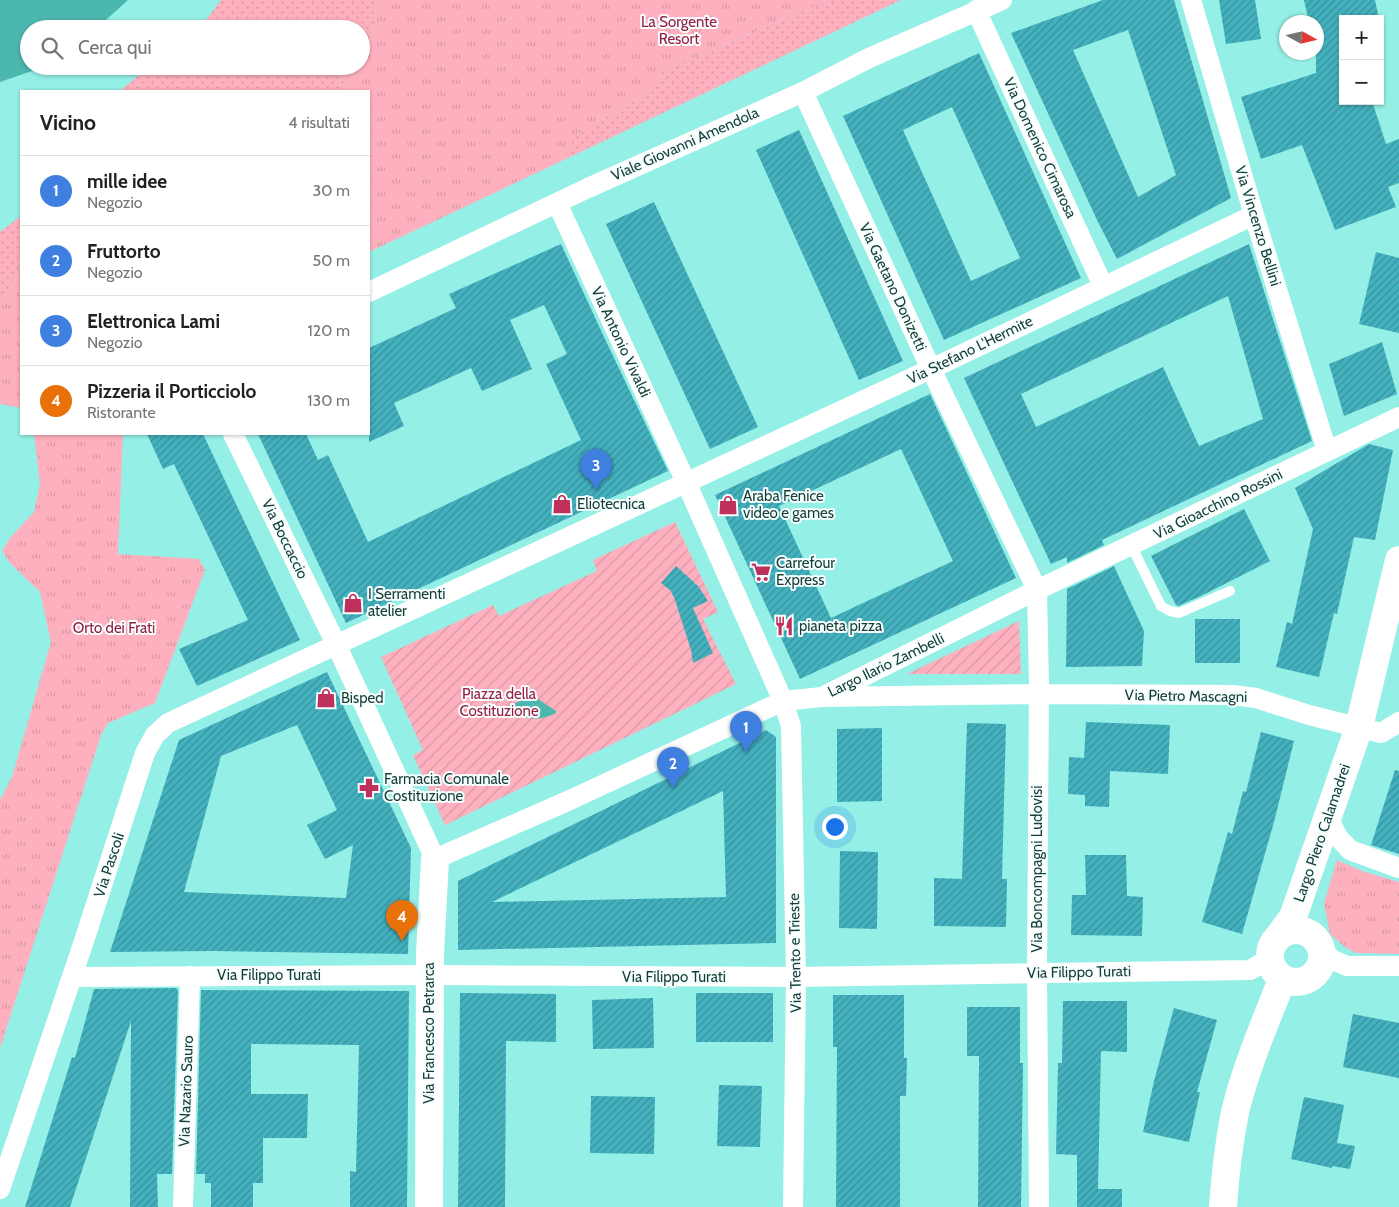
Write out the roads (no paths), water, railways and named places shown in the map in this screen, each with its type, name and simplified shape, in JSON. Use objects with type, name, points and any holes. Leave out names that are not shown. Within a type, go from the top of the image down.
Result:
[{"type":"street","name":"Viale Giovanni Amendola","points":[[370,292],[557,203],[802,92],[869,58],[1002,0]]},
{"type":"street","name":"Via Vincenzo Bellini","points":[[1191,0],[1254,215],[1327,451]]},
{"type":"street","name":"Via Domenico Cimarosa","points":[[976,10],[1103,286]]},
{"type":"street","name":"Via Gaetano Donizetti","points":[[802,92],[931,369],[1037,590]]},
{"type":"street","name":"Via Antonio Vivaldi","points":[[557,203],[686,482]]},
{"type":"street","name":"Via Stefano L'Hermite","points":[[686,482],[931,369],[1254,215]]},
{"type":"street","name":"Via Gioacchino Rossini","points":[[1037,590],[1399,416]]},
{"type":"street","name":"Via Boccaccio","points":[[233,435],[336,644]]},
{"type":"street","points":[[783,701],[686,482],[336,644],[435,859],[570,800],[783,701],[822,697]]},
{"type":"street","name":"Largo Piero Calamadrei","points":[[1274,944],[1293,917],[1358,727],[1399,560]]},
{"type":"street","name":"Via Boncompagni Ludovisi","points":[[1037,590],[1039,1207]]},
{"type":"street","name":"Largo Ilario Zambelli","points":[[822,697],[1037,590]]},
{"type":"street","name":"Via Pascoli","points":[[0,1189],[145,753],[155,736],[168,723],[336,644]]},
{"type":"street","name":"Largo Ilario Zambelli","points":[[822,697],[1038,694]]},
{"type":"street","name":"Via Pietro Mascagni","points":[[1038,694],[1233,695],[1256,698],[1309,716],[1381,733],[1399,722]]},
{"type":"street","name":"Via Trento e Trieste","points":[[783,701],[791,726],[796,978],[793,1207]]},
{"type":"street","points":[[1328,818],[1338,837],[1350,850],[1399,868]]},
{"type":"street","points":[[1315,855],[1312,914],[1320,946],[1320,967],[1311,979],[1297,983],[1282,980],[1272,968],[1269,960],[1274,944],[1286,932],[1295,930],[1311,934],[1320,946],[1333,960],[1347,966],[1399,966]]},
{"type":"street","name":"Via Francesco Petrarca","points":[[429,1207],[430,975],[435,859]]},
{"type":"street","name":"Via Filippo Turati","points":[[72,977],[430,975],[796,978],[1037,972],[1250,970],[1262,963],[1274,944]]},
{"type":"street","name":"Via Nazario Sauro","points":[[183,1207],[190,976]]},
{"type":"street","points":[[1223,1207],[1225,1176],[1236,1112],[1252,1055],[1282,980]]},
{"type":"lane","points":[[1131,546],[1161,606],[1170,611],[1179,613],[1230,591]]},
{"type":"water","points":[[0,0],[128,0],[106,20],[20,20],[20,75],[0,82]]},
{"type":"water","points":[[525,699],[538,699],[556,711],[556,713],[535,719],[515,715],[501,709]]},
{"type":"place","name":"Elettronica Lami","points":[[596,490]]},
{"type":"place","name":"Eliotecnica","points":[[562,504]]},
{"type":"place","name":"Araba Fenice video e games","points":[[728,505]]},
{"type":"place","name":"Carrefour Express","points":[[761,572]]},
{"type":"place","name":"I Serramenti atelier","points":[[353,603]]},
{"type":"place","name":"pianeta pizza","points":[[784,626]]},
{"type":"place","name":"Bisped","points":[[326,698]]},
{"type":"place","name":"mille idee","points":[[746,752]]},
{"type":"place","name":"Farmacia Comunale Costituzione","points":[[369,788]]},
{"type":"place","name":"Fruttorto","points":[[673,788]]},
{"type":"place","name":"Pizzeria il Porticciolo","points":[[402,941]]},
{"type":"park label","name":"La Sorgente Resort","points":[[679,30]]},
{"type":"park label","name":"Orto dei Frati","points":[[114,628]]},
{"type":"park label","name":"Piazza della Costituzione","points":[[499,702]]}]
